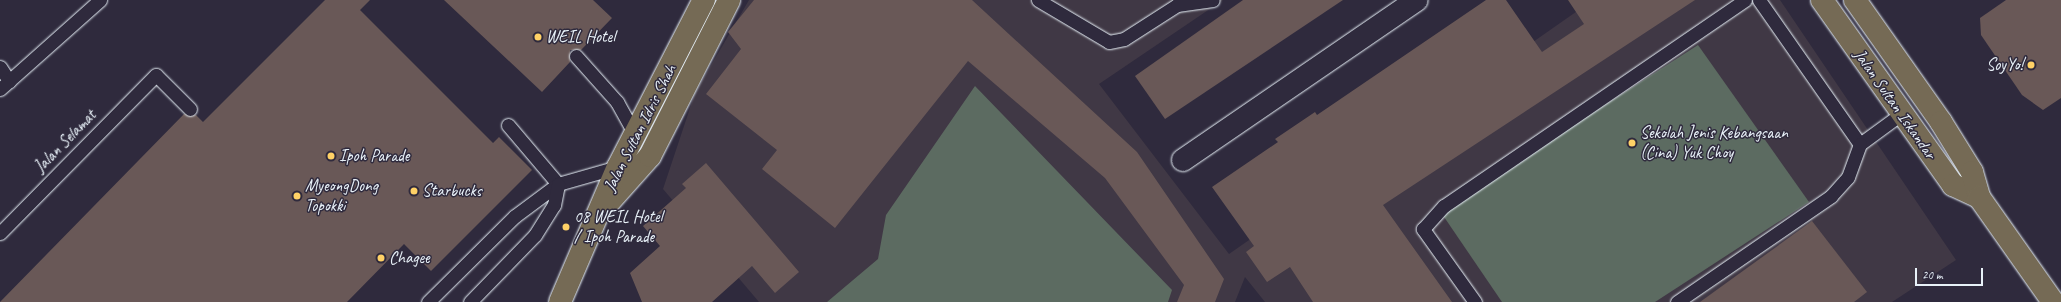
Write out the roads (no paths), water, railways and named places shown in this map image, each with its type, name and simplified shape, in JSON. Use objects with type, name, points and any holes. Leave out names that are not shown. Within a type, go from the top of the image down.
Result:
[{"type":"highway","name":"Jalan Sultan Idris Shah","points":[[560,302],[618,167],[636,136],[704,0]]},
{"type":"highway","points":[[598,214],[650,156],[730,0]]},
{"type":"highway","name":"Jalan Sultan Iskandar","points":[[1822,0],[1901,114],[1953,185],[1979,196]]},
{"type":"highway","name":"Jalan Sultan Iskandar","points":[[1855,0],[1941,122],[1972,172],[1979,196],[2053,302]]},
{"type":"street","points":[[1184,160],[1417,0]]},
{"type":"lane","points":[[0,67],[4,85],[100,0]]},
{"type":"lane","points":[[1038,0],[1109,42],[1124,39],[1174,3],[1213,0]]},
{"type":"lane","points":[[1475,302],[1423,229],[1444,206],[1745,0]]},
{"type":"lane","points":[[1759,0],[1860,144]]},
{"type":"lane","points":[[576,56],[617,102],[636,136]]},
{"type":"lane","name":"Jalan Selamat","points":[[0,233],[156,75],[190,109]]},
{"type":"lane","points":[[1677,302],[1831,196],[1848,177],[1860,144],[1901,114]]},
{"type":"lane","points":[[508,125],[558,184]]},
{"type":"lane","points":[[428,302],[515,216],[558,184],[618,167]]},
{"type":"lane","points":[[470,302],[535,235],[554,205],[558,184]]},
{"type":"place","name":"WEIL Hotel","points":[[538,37]]},
{"type":"place","name":"SoyYo!","points":[[2031,65]]},
{"type":"place","name":"Sekolah Jenis Kebangsaan (Cina) Yuk Choy","points":[[1632,143]]},
{"type":"place","name":"Ipoh Parade","points":[[331,156]]},
{"type":"place","name":"Starbucks","points":[[414,191]]},
{"type":"place","name":"MyeongDong Topokki","points":[[297,196]]},
{"type":"place","name":"08 WEIL Hotel / Ipoh Parade","points":[[566,227]]},
{"type":"place","name":"Chagee","points":[[381,258]]}]
